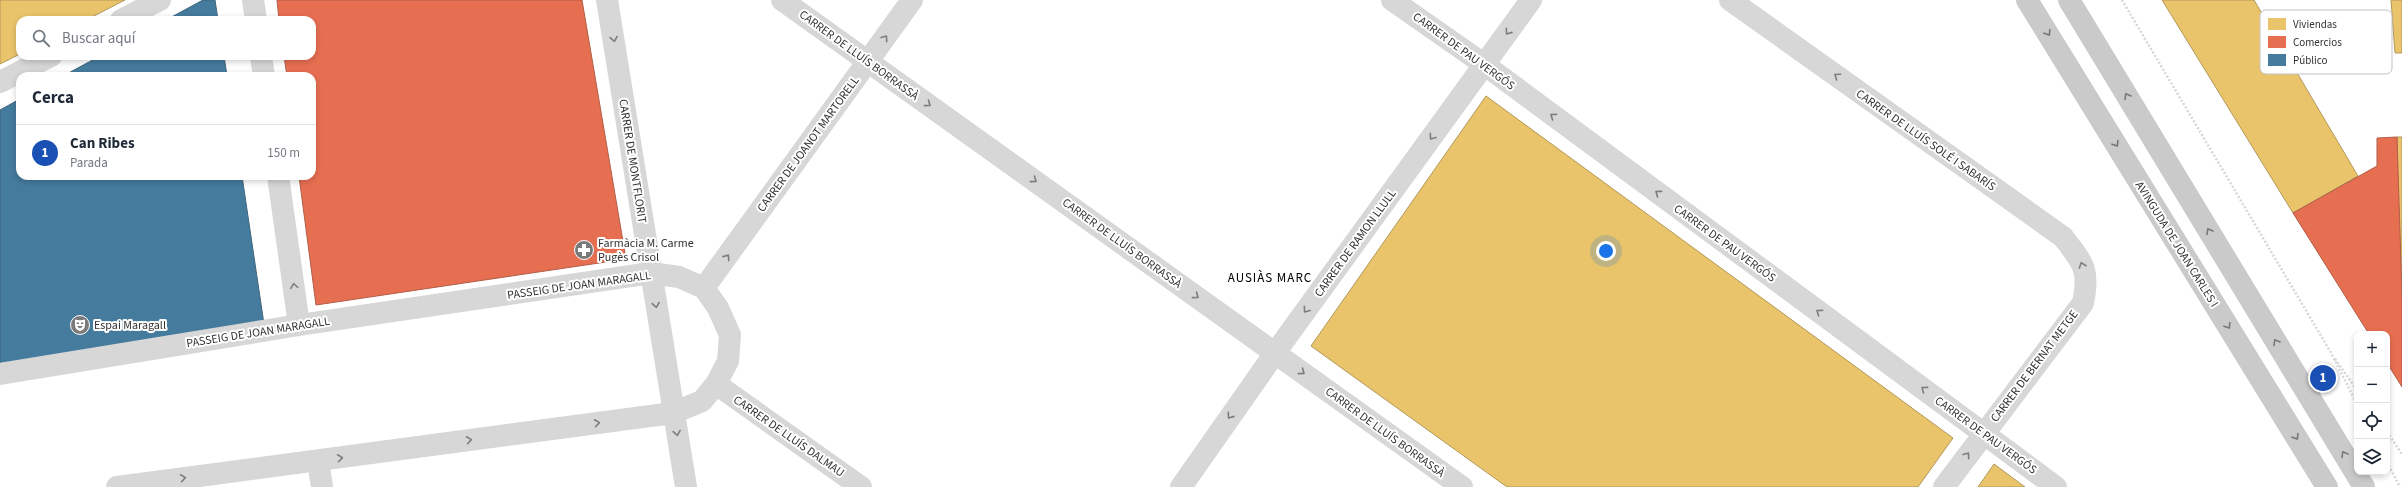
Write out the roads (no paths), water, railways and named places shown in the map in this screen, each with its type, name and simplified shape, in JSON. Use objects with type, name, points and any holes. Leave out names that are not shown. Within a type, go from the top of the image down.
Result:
[{"type":"main road","name":"AVINGUDA DE JOAN CARLES I","points":[[2028,0],[2327,487]]},
{"type":"main road","points":[[2069,0],[2364,487]]},
{"type":"street","points":[[129,16],[160,0]]},
{"type":"street","points":[[253,0],[255,16]]},
{"type":"street","name":"CARRER DE MONTFLORIT","points":[[608,0],[686,487]]},
{"type":"street","name":"CARRER DE LLUÍS BORRASSÀ","points":[[782,0],[868,60],[1462,487]]},
{"type":"street","name":"CARRER DE JOANOT MARTORELL","points":[[704,288],[912,0]]},
{"type":"street","name":"CARRER DE PAU VERGÓS","points":[[1392,0],[1485,66],[2056,487]]},
{"type":"street","name":"CARRER DE RAMON LLULL","points":[[1180,487],[1275,353],[1485,66],[1531,0]]},
{"type":"street","name":"CARRER DE LLUÍS SOLÉ I SABARÍS","points":[[1730,0],[2063,237],[2081,260],[2088,282],[2082,303]]},
{"type":"street","points":[[19,72],[42,60]]},
{"type":"street","points":[[262,60],[263,72]]},
{"type":"street","points":[[0,82],[16,74]]},
{"type":"street","points":[[279,180],[299,325]]},
{"type":"street","name":"PASSEIG DE JOAN MARAGALL","points":[[0,374],[299,325],[651,274],[678,277],[704,288]]},
{"type":"street","points":[[117,487],[673,412],[702,401],[716,384],[728,361],[730,335],[718,308],[704,288]]},
{"type":"street","name":"CARRER DE BERNAT METGE","points":[[1944,487],[1983,433],[2082,303]]},
{"type":"street","name":"CARRER DE LLUÍS DALMAU","points":[[716,384],[861,487]]},
{"type":"street","points":[[318,461],[322,487]]},
{"type":"place","name":"Farmàcia M. Carme Pugès Crisol","points":[[584,250]]},
{"type":"place","name":"Espai Maragall","points":[[80,325]]},
{"type":"place","name":"Can Ribes","points":[[2323,378]]},
{"type":"district","name":"AUSIÀS MARC","points":[[1270,277]]}]
